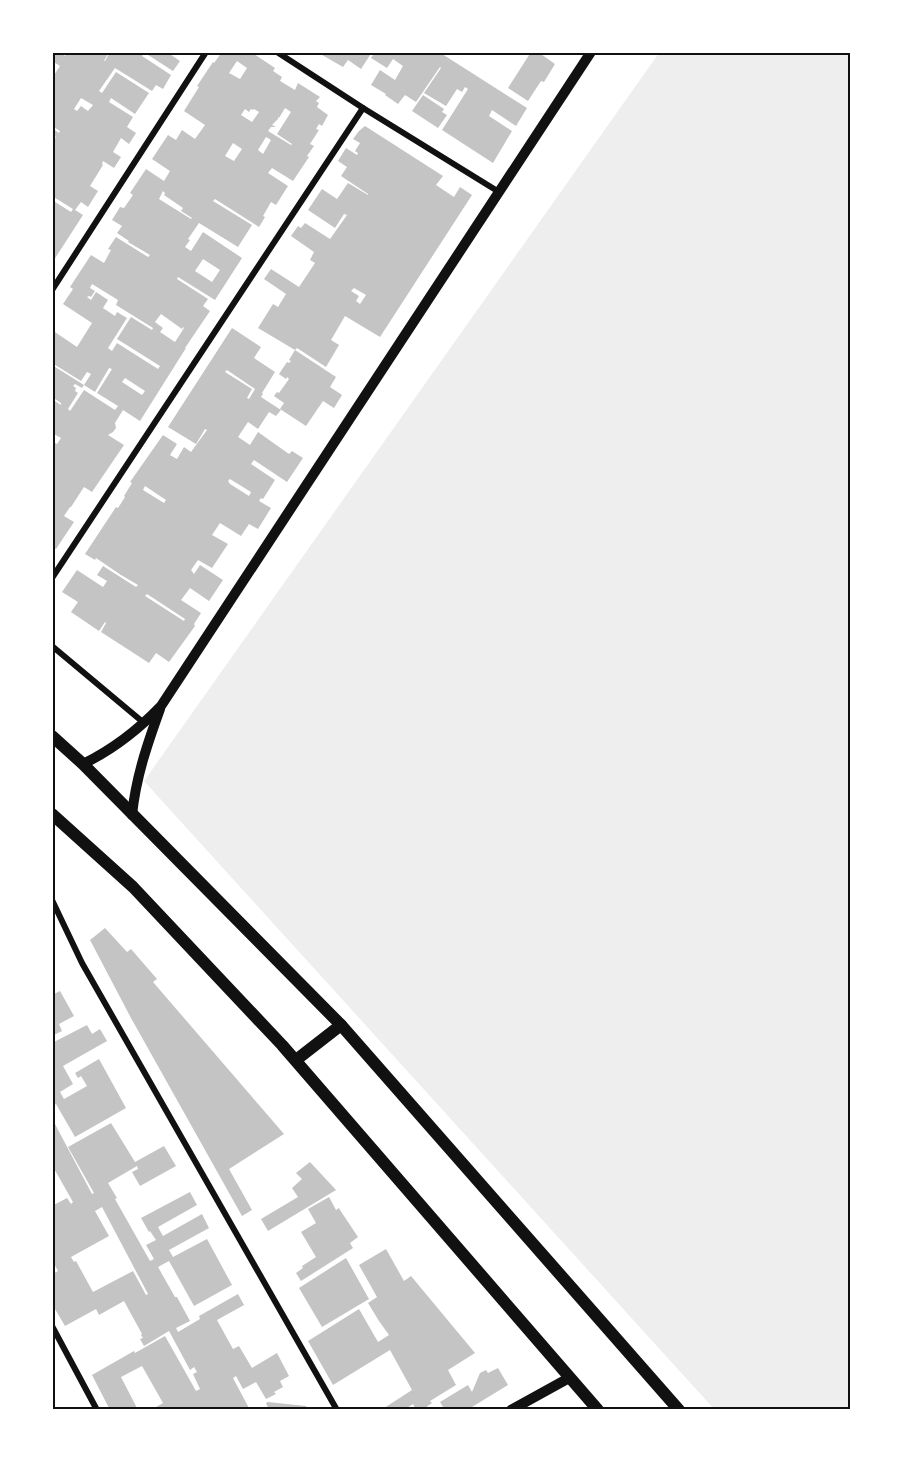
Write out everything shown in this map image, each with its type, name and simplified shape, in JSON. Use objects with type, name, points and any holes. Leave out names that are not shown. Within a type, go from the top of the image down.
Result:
[{"type":"main road","points":[[52,736],[83,764],[341,1024],[679,1410]]},
{"type":"main road","points":[[52,814],[134,887],[296,1060],[598,1410]]},
{"type":"main road","points":[[296,1060],[341,1024]]},
{"type":"street","points":[[52,290],[206,52]]},
{"type":"street","points":[[277,52],[499,192]]},
{"type":"street","points":[[132,815],[134,792],[148,727],[591,52]]},
{"type":"street","points":[[52,578],[363,108]]},
{"type":"street","points":[[52,646],[148,727]]},
{"type":"street","points":[[83,764],[148,727]]},
{"type":"street","points":[[52,900],[82,963],[337,1410]]},
{"type":"street","points":[[52,1326],[98,1410]]},
{"type":"street","points":[[511,1410],[569,1378]]},
{"type":"shaded area","points":[[659,53],[850,53],[850,1409],[714,1409],[144,781]]},
{"type":"building","points":[[52,52],[60,52],[65,56],[67,52],[109,52],[105,61],[110,52],[167,52],[180,61],[173,71],[145,53],[142,56],[171,75],[163,89],[156,85],[152,91],[115,68],[99,91],[102,93],[116,72],[149,93],[135,114],[111,98],[109,102],[133,117],[127,127],[136,133],[129,144],[121,138],[113,152],[121,157],[114,168],[103,161],[103,165],[90,186],[98,191],[88,207],[81,202],[75,210],[83,215],[52,263],[52,200],[71,212],[73,209],[52,196],[52,142],[56,137],[52,134],[52,128],[59,133],[60,131],[52,126],[52,78],[60,66],[52,61]],"holes":[[[81,98],[93,105],[88,111],[81,106],[77,111],[74,109]]]},
{"type":"building","points":[[222,52],[251,52],[275,68],[273,71],[282,77],[280,81],[295,90],[298,83],[320,97],[316,101],[319,103],[317,107],[328,115],[322,126],[319,124],[316,129],[319,130],[310,144],[314,146],[293,181],[272,168],[268,173],[288,186],[276,205],[271,202],[259,227],[215,199],[213,201],[252,225],[238,247],[199,223],[188,239],[190,240],[185,247],[191,251],[203,232],[242,258],[215,300],[178,277],[177,279],[208,299],[203,306],[210,311],[140,421],[123,410],[115,423],[116,428],[108,435],[124,445],[92,492],[84,487],[64,516],[74,522],[56,549],[52,547],[52,441],[57,444],[61,438],[52,433],[52,399],[61,405],[61,403],[52,397],[52,365],[84,385],[91,374],[87,372],[81,381],[52,363],[52,330],[77,347],[92,323],[63,304],[73,289],[70,287],[91,255],[104,263],[111,250],[108,249],[116,237],[148,257],[150,255],[117,233],[122,226],[112,220],[120,207],[124,208],[133,195],[130,193],[146,169],[164,181],[170,171],[152,159],[168,135],[176,140],[182,130],[195,139],[205,125],[184,111],[199,87],[197,86]],"holes":[[[237,61],[247,68],[240,79],[229,73]],[[285,108],[291,112],[277,134],[291,145],[268,131],[271,127],[276,127],[272,125]],[[245,109],[249,112],[251,109],[259,112],[252,122],[241,115]],[[266,137],[271,140],[263,154],[258,150]],[[233,143],[242,149],[234,161],[225,156]],[[163,191],[164,195],[183,208],[181,211],[191,219],[159,199]],[[203,259],[220,270],[212,282],[195,271]],[[92,284],[118,300],[116,305],[153,328],[152,330],[131,317],[117,339],[160,366],[158,369],[117,343],[112,351],[108,348],[127,318],[117,312],[115,316],[103,308],[108,300],[96,292],[91,300],[87,297],[91,297],[95,291],[90,288]],[[161,314],[182,329],[184,328],[175,342],[160,332],[163,328],[155,322]],[[109,368],[112,369],[97,393],[118,406],[115,410],[84,390],[70,411],[68,409],[78,393],[73,386],[75,384],[82,388],[84,385],[95,392]],[[125,378],[145,391],[142,395],[122,382]]]},
{"type":"building","points":[[317,52],[372,52],[361,69],[348,60],[343,67]]},
{"type":"building","points":[[375,52],[439,52],[527,108],[516,126],[492,110],[489,116],[512,131],[493,163],[442,130],[468,89],[465,87],[462,92],[457,89],[446,106],[424,93],[440,67],[416,102],[405,95],[398,104],[371,85],[380,70],[395,80],[403,66],[393,59],[387,68],[371,58]]},
{"type":"building","points":[[531,52],[538,52],[555,64],[528,101],[508,88]]},
{"type":"building","points":[[423,95],[444,109],[442,112],[447,115],[438,128],[412,111]]},
{"type":"building","points":[[365,126],[443,176],[436,185],[454,197],[460,187],[472,195],[380,337],[345,316],[331,340],[339,345],[326,367],[297,348],[295,350],[258,328],[273,304],[278,307],[286,294],[264,279],[271,269],[299,287],[315,263],[310,260],[314,252],[291,236],[298,226],[301,228],[305,223],[330,239],[347,215],[344,214],[335,228],[308,210],[322,189],[337,199],[348,183],[368,195],[341,176],[347,167],[338,161],[346,148],[357,155],[355,151],[360,143],[353,139]],"holes":[[[354,288],[366,295],[360,304],[356,301],[359,296],[351,291]]]},
{"type":"building","points":[[232,328],[261,347],[254,358],[275,372],[261,397],[281,410],[276,416],[269,412],[258,429],[248,422],[238,437],[250,445],[258,432],[289,454],[292,451],[303,458],[287,482],[254,460],[251,464],[275,480],[263,499],[259,501],[271,508],[258,529],[249,524],[241,536],[220,523],[212,535],[228,544],[212,568],[198,560],[191,570],[194,574],[200,565],[223,580],[209,601],[190,588],[181,600],[201,613],[195,626],[169,662],[156,653],[149,663],[101,632],[105,622],[99,631],[71,612],[78,602],[62,592],[77,570],[103,587],[107,581],[97,575],[103,566],[136,587],[138,585],[96,558],[95,560],[85,554],[116,507],[118,508],[132,483],[130,482],[163,435],[177,444],[170,455],[177,459],[184,447],[191,452],[207,430],[205,429],[196,444],[168,427]],"holes":[[[227,370],[255,389],[249,399],[247,398],[252,389],[225,372]],[[230,479],[251,492],[249,496],[228,481]],[[145,486],[166,500],[164,503],[143,490]],[[147,594],[185,619],[184,621],[145,596]]]},
{"type":"building","points":[[295,350],[336,377],[330,387],[342,395],[334,408],[323,401],[306,426],[280,409],[284,403],[274,396],[289,379],[279,374],[287,362],[291,361],[289,360]]},
{"type":"building","points":[[105,928],[127,952],[131,949],[157,979],[153,982],[284,1134],[229,1169],[252,1210],[242,1216],[90,940]]},
{"type":"building","points":[[60,991],[74,1016],[59,1024],[62,1031],[52,1036],[52,995]]},
{"type":"building","points":[[87,1025],[92,1034],[100,1029],[107,1041],[63,1066],[73,1084],[60,1092],[64,1099],[87,1086],[81,1076],[78,1078],[75,1073],[99,1059],[126,1108],[75,1137],[56,1104],[52,1106],[52,1043]]},
{"type":"building","points":[[111,1123],[135,1162],[164,1146],[176,1166],[140,1186],[132,1172],[138,1169],[137,1166],[108,1183],[117,1198],[115,1199],[150,1261],[154,1259],[146,1245],[156,1240],[141,1218],[190,1192],[197,1205],[158,1227],[163,1236],[202,1214],[209,1228],[169,1250],[173,1257],[207,1239],[232,1285],[194,1306],[169,1261],[158,1267],[190,1321],[176,1328],[178,1332],[200,1319],[199,1316],[238,1294],[244,1305],[217,1320],[233,1349],[239,1346],[252,1368],[277,1353],[289,1376],[280,1381],[283,1387],[274,1392],[276,1394],[266,1399],[256,1382],[243,1389],[236,1376],[233,1378],[250,1410],[181,1410],[180,1407],[176,1410],[151,1410],[163,1403],[142,1366],[121,1377],[138,1410],[110,1410],[92,1375],[165,1336],[196,1391],[200,1389],[193,1374],[197,1372],[194,1367],[190,1370],[169,1331],[144,1346],[140,1339],[143,1338],[142,1334],[124,1301],[99,1315],[96,1309],[65,1326],[52,1304],[52,1274],[58,1271],[52,1260],[52,1206],[67,1198],[71,1204],[73,1202],[52,1165],[52,1126],[55,1124],[92,1194],[94,1193],[68,1147]],"holes":[[[102,1207],[148,1294],[146,1295],[133,1271],[93,1292],[76,1261],[74,1262],[71,1257],[109,1236],[95,1211]]]},
{"type":"building","points":[[310,1162],[336,1190],[268,1231],[261,1219],[298,1197],[292,1188],[302,1179],[296,1173]]},
{"type":"building","points":[[329,1197],[336,1210],[339,1208],[358,1237],[350,1243],[353,1248],[301,1281],[296,1273],[316,1257],[301,1232],[316,1223],[308,1209]]},
{"type":"building","points":[[386,1249],[404,1281],[411,1276],[475,1353],[448,1370],[456,1385],[430,1401],[432,1403],[422,1410],[416,1410],[413,1404],[404,1410],[381,1410],[412,1390],[390,1350],[333,1385],[308,1341],[359,1309],[378,1342],[389,1335],[368,1303],[377,1297],[359,1265]]},
{"type":"building","points":[[346,1258],[369,1299],[322,1327],[299,1288]]},
{"type":"building","points":[[498,1368],[508,1385],[467,1410],[445,1410],[440,1402],[468,1385],[472,1392],[480,1373],[486,1370],[488,1373]]},
{"type":"building","points":[[266,1403],[306,1406],[308,1410],[269,1410]]}]
